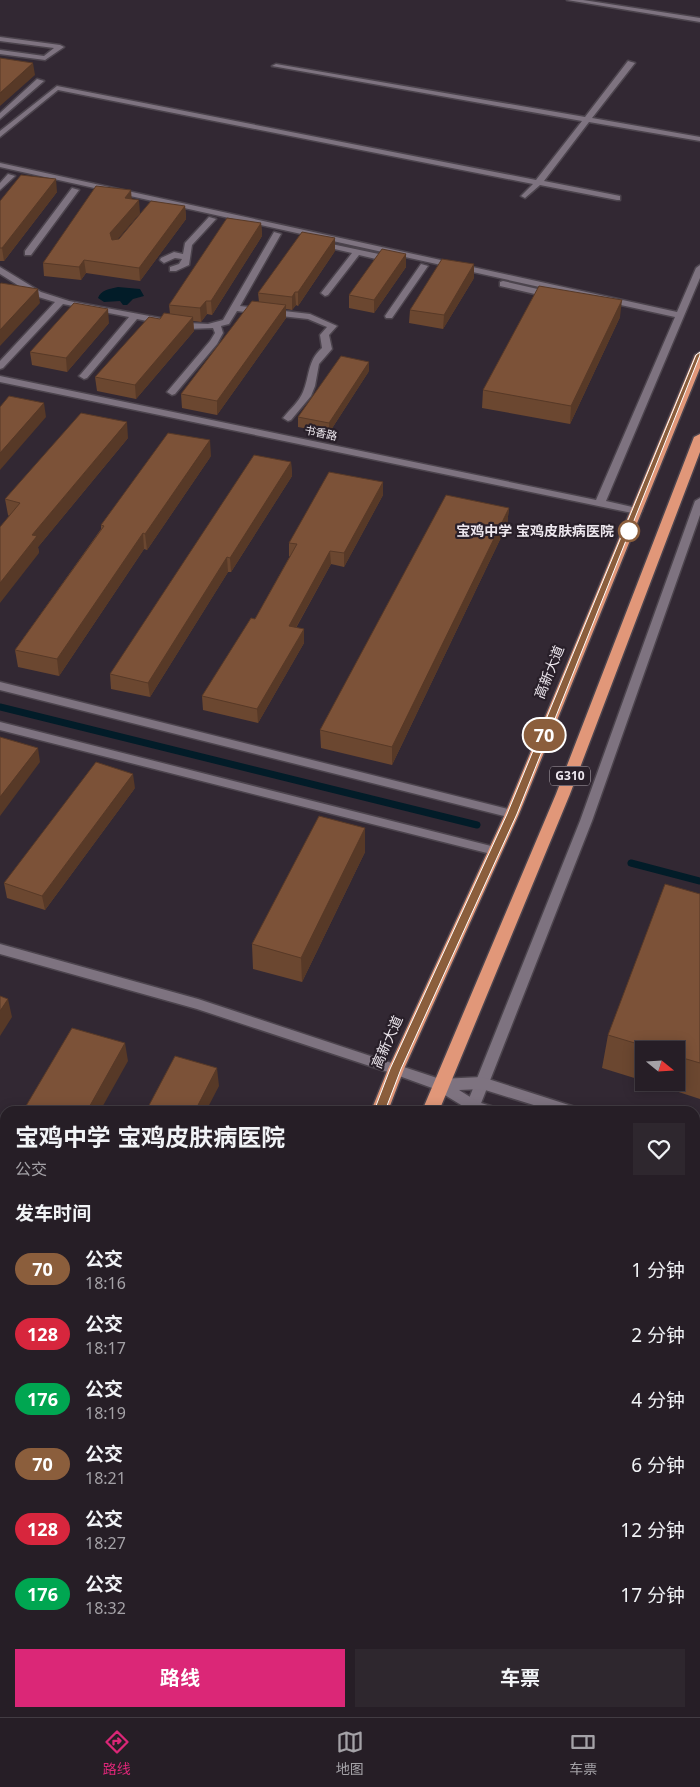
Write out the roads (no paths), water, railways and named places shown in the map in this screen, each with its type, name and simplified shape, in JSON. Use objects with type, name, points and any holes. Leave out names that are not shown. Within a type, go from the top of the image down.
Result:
[{"type":"highway","name":"高新大道","points":[[381,1106],[512,814],[700,355]]},
{"type":"highway","name":"G310","points":[[432,1106],[563,794],[700,437]]},
{"type":"street","points":[[570,0],[700,20]]},
{"type":"street","points":[[0,39],[60,47],[45,58],[0,52]]},
{"type":"street","points":[[525,196],[538,183],[632,63]]},
{"type":"street","points":[[276,66],[700,139]]},
{"type":"street","points":[[0,117],[40,81]]},
{"type":"street","points":[[0,135],[57,88],[617,198]]},
{"type":"street","points":[[0,165],[679,317]]},
{"type":"street","points":[[0,174],[499,283],[679,317]]},
{"type":"street","points":[[0,188],[11,176]]},
{"type":"street","points":[[28,253],[75,190]]},
{"type":"street","points":[[173,269],[186,263],[188,245],[212,219]]},
{"type":"street","points":[[0,270],[38,294],[62,301],[187,326],[216,326],[226,322],[277,234]]},
{"type":"street","points":[[325,293],[357,252]]},
{"type":"street","points":[[164,260],[174,255],[187,257]]},
{"type":"street","points":[[389,316],[424,266]]},
{"type":"street","points":[[600,503],[700,268]]},
{"type":"street","points":[[10,287],[26,286]]},
{"type":"street","points":[[0,366],[62,301]]},
{"type":"street","points":[[234,308],[310,317],[333,326],[324,335],[327,349],[319,355],[313,365],[308,392],[288,418]]},
{"type":"street","points":[[84,376],[136,315]]},
{"type":"street","points":[[172,392],[214,342],[219,333],[216,326]]},
{"type":"street","name":"书香路","points":[[0,379],[637,511]]},
{"type":"street","points":[[473,1106],[586,821],[700,500]]},
{"type":"street","points":[[0,686],[512,814]]},
{"type":"street","points":[[0,726],[495,850]]},
{"type":"street","points":[[0,949],[198,1004],[396,1069],[440,1085],[468,1106]]},
{"type":"street","points":[[440,1085],[482,1083],[554,1106]]},
{"type":"water","points":[[118,287],[140,289],[144,296],[133,299],[127,305],[123,305],[120,301],[104,302],[98,298],[103,292]]},
{"type":"waterway","points":[[0,707],[477,825]]},
{"type":"waterway","points":[[631,863],[700,881]]},
{"type":"place","name":"宝鸡中学 宝鸡皮肤病医院","points":[[629,531]]}]
